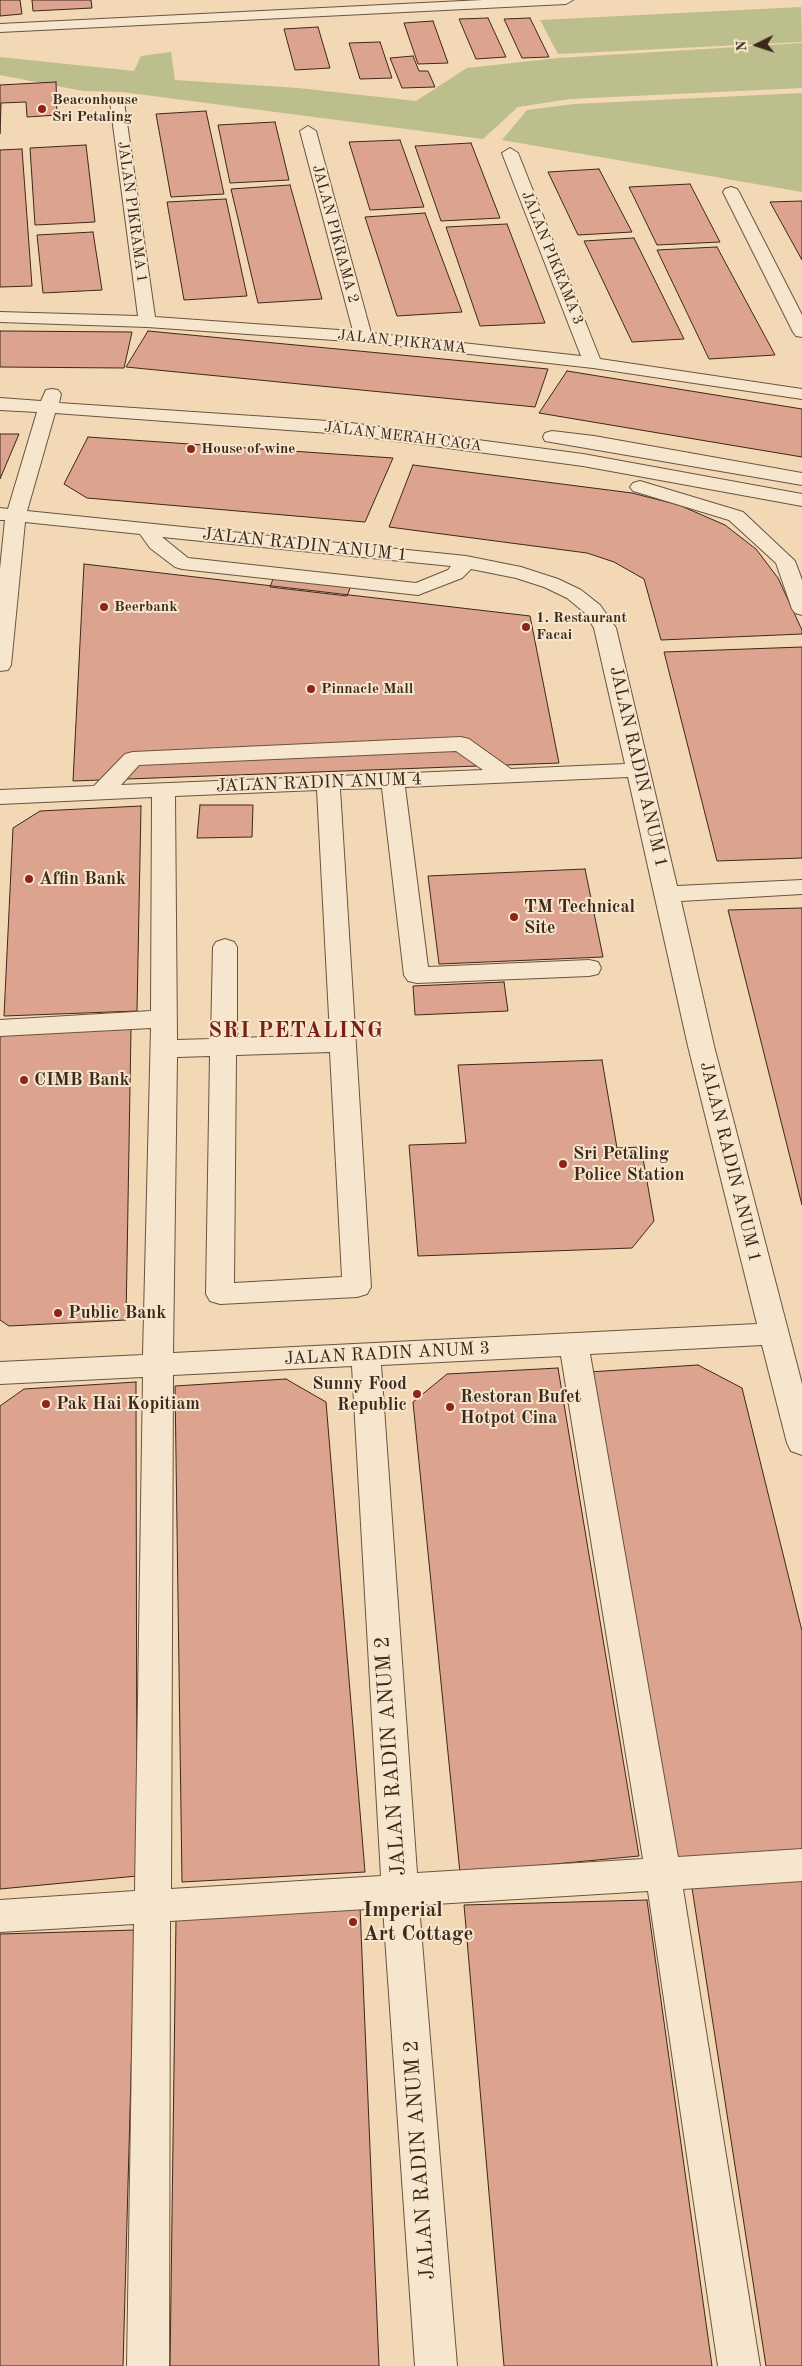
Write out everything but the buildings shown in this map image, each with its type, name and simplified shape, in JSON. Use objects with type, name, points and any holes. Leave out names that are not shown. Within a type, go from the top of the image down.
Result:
[{"type":"street","points":[[0,28],[181,19],[333,5],[566,0]]},
{"type":"street","points":[[121,7],[123,22]]},
{"type":"street","points":[[47,26],[60,36],[171,30],[181,19]]},
{"type":"street","name":"JALAN PIKRAMA 1","points":[[116,102],[146,322]]},
{"type":"street","name":"JALAN PIKRAMA 2","points":[[308,131],[363,337]]},
{"type":"street","name":"JALAN PIKRAMA 3","points":[[510,153],[594,363]]},
{"type":"street","points":[[731,192],[802,332]]},
{"type":"street","name":"JALAN PIKRAMA","points":[[0,316],[146,322],[363,337],[594,363],[802,394]]},
{"type":"street","name":"JALAN MERAH CAGA","points":[[0,395],[144,413],[343,428],[554,456],[798,503]]},
{"type":"street","points":[[0,665],[8,514],[24,486],[50,400]]},
{"type":"street","name":"JALAN MERAH CAGA","points":[[0,404],[50,400],[352,415],[594,442],[802,479]]},
{"type":"street","points":[[144,413],[154,430],[320,445]]},
{"type":"street","points":[[367,450],[555,469],[655,490],[736,516],[785,561],[802,609]]},
{"type":"street","points":[[24,486],[27,498],[33,507],[55,518]]},
{"type":"street","name":"JALAN RADIN ANUM 1","points":[[8,514],[466,562],[521,573],[551,583],[574,594],[593,609],[605,628],[668,894],[700,1046],[802,1443]]},
{"type":"street","points":[[146,528],[157,544],[182,563],[418,589],[455,574],[466,562]]},
{"type":"street","points":[[102,792],[133,759],[461,744],[507,776]]},
{"type":"street","name":"JALAN RADIN ANUM 4","points":[[0,797],[639,770]]},
{"type":"street","points":[[393,780],[417,975],[589,968]]},
{"type":"street","points":[[225,947],[222,1046],[220,1294],[357,1287],[341,1043],[328,783]]},
{"type":"street","points":[[148,2366],[158,1365],[164,1049],[163,789]]},
{"type":"street","points":[[668,894],[802,887]]},
{"type":"street","points":[[0,1028],[164,1019]]},
{"type":"street","points":[[164,1049],[341,1043]]},
{"type":"street","name":"JALAN RADIN ANUM 3","points":[[0,1373],[775,1334]]},
{"type":"street","points":[[574,1344],[663,1874],[739,2366]]},
{"type":"street","name":"JALAN RADIN ANUM 2","points":[[366,1355],[400,1890],[436,2366]]},
{"type":"street","points":[[0,1916],[802,1865]]},
{"type":"green space","points":[[801,7],[802,42],[558,54],[540,20]]},
{"type":"green space","points":[[802,43],[802,88],[570,99],[518,107],[483,139],[122,92],[83,91],[0,75],[0,57],[134,71],[141,56],[171,52],[175,80],[298,88],[416,101],[467,68],[558,58]]},
{"type":"green space","points":[[802,93],[802,192],[502,140],[527,110],[574,104]]},
{"type":"place","name":"Beaconhouse Sri Petaling","points":[[42,109]]},
{"type":"place","name":"House of wine","points":[[191,449]]},
{"type":"place","name":"Beerbank","points":[[104,607]]},
{"type":"place","name":"1. Restaurant Facai","points":[[526,627]]},
{"type":"place","name":"Pinnacle Mall","points":[[311,689]]},
{"type":"place","name":"Affin Bank","points":[[29,879]]},
{"type":"place","name":"TM Technical Site","points":[[514,917]]},
{"type":"place","name":"CIMB Bank","points":[[24,1080]]},
{"type":"place","name":"Sri Petaling Police Station","points":[[563,1164]]},
{"type":"place","name":"Public Bank","points":[[58,1313]]},
{"type":"place","name":"Sunny Food Republic","points":[[417,1394]]},
{"type":"place","name":"Pak Hai Kopitiam","points":[[46,1404]]},
{"type":"place","name":"Restoran Bufet Hotpot Cina","points":[[450,1407]]},
{"type":"place","name":"Imperial Art Cottage","points":[[353,1922]]},
{"type":"district","name":"SRI PETALING","points":[[296,1031]]}]
